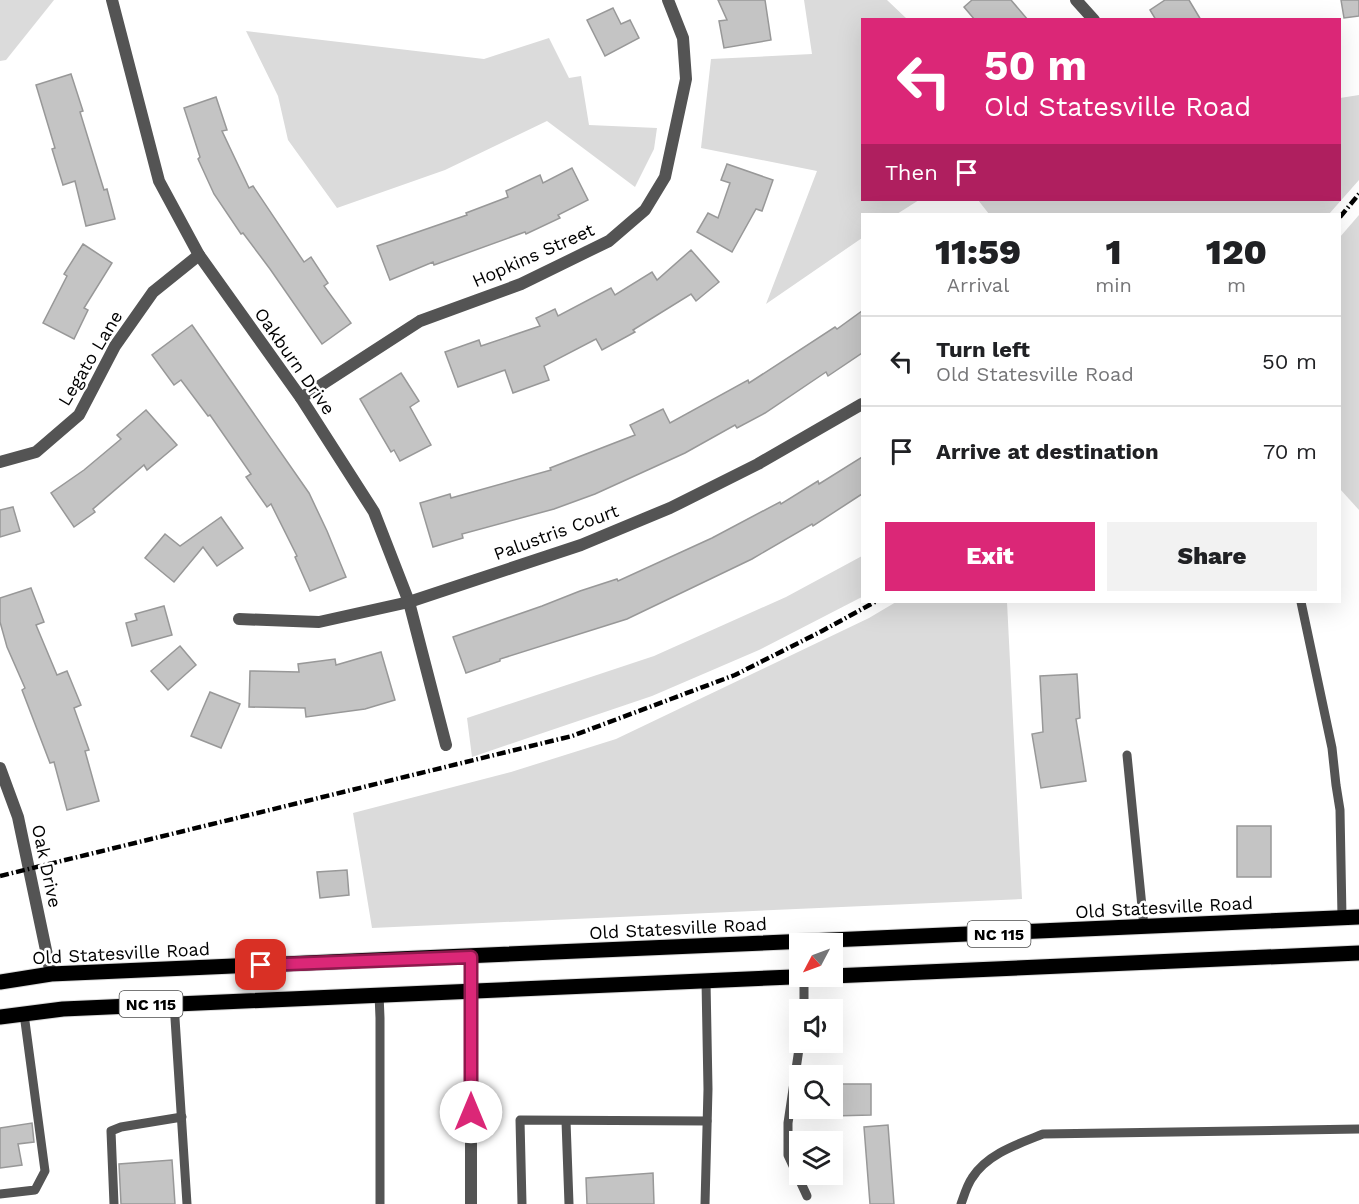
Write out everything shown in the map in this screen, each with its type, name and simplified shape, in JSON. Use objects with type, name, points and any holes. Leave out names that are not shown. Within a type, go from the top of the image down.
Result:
[{"type":"main road","name":"Old Statesville Road","points":[[0,981],[51,974],[1359,917]]},
{"type":"main road","name":"NC 115","points":[[843,976],[1359,953]]},
{"type":"main road","name":"NC 115","points":[[0,1017],[63,1009],[174,1003],[789,978]]},
{"type":"street","name":"Oakburn Drive","points":[[112,0],[159,181],[199,255],[301,398],[374,512],[409,603],[446,745]]},
{"type":"street","name":"Hopkins Street","points":[[301,398],[420,321],[521,284],[609,241],[645,210],[665,177],[686,79],[682,38],[668,0]]},
{"type":"street","points":[[1076,0],[1092,18]]},
{"type":"street","name":"Legato Lane","points":[[0,462],[36,452],[79,415],[116,346],[153,292],[199,255]]},
{"type":"street","name":"Palustris Court","points":[[239,619],[319,622],[409,603],[581,545],[670,508],[758,464],[861,405]]},
{"type":"street","name":"Oak Drive","points":[[0,768],[18,817],[51,974]]},
{"type":"street","points":[[471,957],[471,1204]]},
{"type":"lane","points":[[1301,603],[1332,748],[1340,810],[1342,917]]},
{"type":"lane","points":[[1127,755],[1144,927]]},
{"type":"lane","points":[[705,1204],[706,981]]},
{"type":"lane","points":[[379,994],[380,1204]]},
{"type":"lane","points":[[174,1003],[188,1204]]},
{"type":"lane","points":[[0,1194],[35,1190],[45,1171],[24,1014]]},
{"type":"lane","points":[[798,1053],[788,1123],[788,1155],[807,1196]]},
{"type":"lane","points":[[114,1204],[111,1131],[121,1127],[182,1117]]},
{"type":"lane","points":[[522,1204],[520,1120],[707,1121]]},
{"type":"lane","points":[[566,1120],[569,1204]]},
{"type":"lane","points":[[961,1204],[972,1178],[988,1160],[1043,1134],[1359,1129]]},
{"type":"shaded area","points":[[0,0],[54,0],[6,60],[0,61]]},
{"type":"shaded area","points":[[804,0],[887,0],[906,18],[861,18],[861,201],[917,201],[899,213],[861,213],[861,239],[766,304],[817,171],[701,148],[711,59],[812,54]]},
{"type":"shaded area","points":[[246,31],[484,59],[549,38],[569,78],[581,76],[589,125],[657,128],[654,149],[635,187],[547,121],[445,170],[337,208],[288,140],[278,96]]},
{"type":"shaded area","points":[[1359,95],[1359,180],[1341,200],[1341,98]]},
{"type":"shaded area","points":[[979,201],[1340,201],[1330,213],[988,213]]},
{"type":"shaded area","points":[[1359,215],[1359,510],[1341,490],[1341,236]]},
{"type":"shaded area","points":[[861,557],[861,598],[759,650],[652,696],[472,757],[467,718],[654,656],[786,597]]},
{"type":"shaded area","points":[[894,603],[1007,603],[1022,899],[372,928],[353,813],[511,772],[616,739],[869,618]]},
{"type":"building","points":[[718,0],[765,0],[771,40],[724,48],[719,21],[727,20]]},
{"type":"building","points":[[972,0],[1011,0],[1026,18],[973,18],[964,7]]},
{"type":"building","points":[[1165,0],[1189,0],[1200,18],[1155,18],[1150,10]]},
{"type":"building","points":[[1341,0],[1359,0],[1359,16],[1344,18]]},
{"type":"building","points":[[613,8],[621,24],[630,20],[639,38],[605,56],[587,20]]},
{"type":"building","points":[[71,74],[83,111],[80,112],[115,219],[86,226],[75,181],[63,185],[52,149],[55,148],[36,85]]},
{"type":"building","points":[[216,97],[227,130],[222,131],[249,188],[253,186],[304,262],[311,257],[328,283],[324,286],[351,323],[322,344],[214,194],[198,159],[200,157],[184,108]]},
{"type":"building","points":[[727,164],[773,180],[762,211],[756,209],[732,252],[697,232],[708,213],[718,218],[730,183],[721,180]]},
{"type":"building","points":[[572,168],[588,200],[558,215],[560,218],[526,234],[525,232],[434,265],[433,262],[390,280],[377,246],[467,215],[466,213],[508,197],[506,191],[540,175],[543,183]]},
{"type":"building","points":[[83,244],[112,263],[84,308],[88,310],[74,339],[43,323],[67,276],[64,274]]},
{"type":"building","points":[[691,250],[719,282],[696,301],[691,294],[633,330],[635,332],[602,350],[596,339],[544,366],[549,380],[513,393],[505,370],[458,387],[445,352],[479,340],[481,346],[540,326],[536,318],[555,309],[558,316],[611,288],[615,295],[652,272],[657,280]]},
{"type":"building","points":[[861,312],[861,354],[828,376],[826,372],[765,413],[737,428],[735,425],[685,453],[595,494],[554,509],[462,534],[463,538],[433,547],[420,503],[450,494],[451,498],[551,470],[550,468],[635,435],[630,425],[663,409],[670,423],[748,380],[749,383],[835,327],[837,329]]},
{"type":"building","points":[[192,325],[309,493],[346,577],[310,591],[295,557],[297,556],[271,504],[267,507],[246,477],[251,474],[210,415],[208,416],[181,380],[174,385],[152,355]]},
{"type":"building","points":[[401,373],[419,401],[410,407],[431,445],[400,461],[394,450],[391,452],[360,399]]},
{"type":"building","points":[[146,410],[177,445],[147,470],[144,465],[93,509],[95,512],[74,527],[51,493],[84,470],[121,439],[117,435]]},
{"type":"building","points":[[861,458],[861,495],[813,526],[812,524],[752,559],[627,619],[500,659],[500,661],[466,673],[453,637],[580,591],[617,579],[618,581],[712,538],[780,502],[781,504],[818,481],[819,484]]},
{"type":"building","points":[[13,507],[20,531],[0,537],[0,510]]},
{"type":"building","points":[[221,517],[243,548],[217,566],[203,547],[174,582],[145,558],[165,534],[180,546]]},
{"type":"building","points":[[31,588],[44,622],[36,625],[57,675],[67,671],[81,705],[74,708],[89,750],[85,751],[99,801],[67,810],[54,762],[50,763],[22,690],[25,688],[7,647],[0,622],[0,598]]},
{"type":"building","points":[[164,606],[172,635],[132,646],[126,623],[137,620],[135,614]]},
{"type":"building","points":[[180,646],[196,665],[168,690],[151,671]]},
{"type":"building","points":[[381,652],[395,700],[365,709],[306,717],[305,708],[249,707],[250,671],[299,672],[298,664],[335,659],[336,665]]},
{"type":"building","points":[[1077,674],[1080,718],[1076,719],[1086,781],[1041,788],[1032,734],[1043,732],[1040,676]]},
{"type":"building","points":[[210,692],[240,704],[221,748],[191,736]]},
{"type":"building","points":[[1237,826],[1271,826],[1271,877],[1237,877]]},
{"type":"building","points":[[347,870],[349,895],[320,898],[317,872]]},
{"type":"building","points":[[843,1084],[871,1084],[871,1115],[843,1116]]},
{"type":"building","points":[[32,1123],[34,1142],[18,1144],[22,1165],[0,1168],[0,1128]]},
{"type":"building","points":[[888,1125],[894,1204],[870,1204],[864,1127]]},
{"type":"building","points":[[172,1160],[175,1204],[121,1204],[119,1164]]},
{"type":"building","points":[[653,1173],[654,1204],[587,1204],[586,1178]]},
{"type":"railway","points":[[1341,216],[1359,194]]},
{"type":"railway","points":[[0,876],[572,736],[735,675],[873,603]]},
{"type":"route","points":[[261,965],[471,957],[471,1112]]}]
